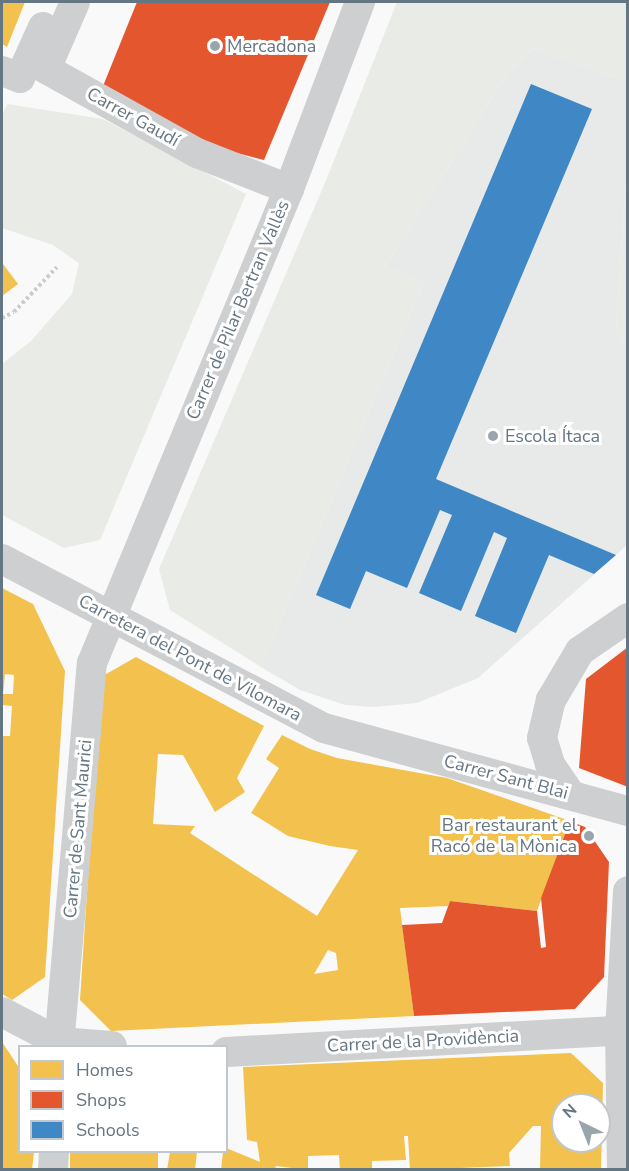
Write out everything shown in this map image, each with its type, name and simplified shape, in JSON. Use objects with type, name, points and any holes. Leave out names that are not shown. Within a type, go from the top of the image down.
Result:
[{"type":"street","points":[[2,71],[20,78],[55,2]]},
{"type":"street","name":"Carrer Gaudí","points":[[75,2],[46,69],[197,153],[289,189]]},
{"type":"street","name":"Carrer de Pilar Bertran Vallès","points":[[110,616],[289,189],[360,2]]},
{"type":"street","name":"Carretera del Pont de Vilomara","points":[[2,559],[313,723],[339,733],[385,745]]},
{"type":"street","name":"Carrer de Sant Maurici","points":[[59,1044],[92,663],[110,616]]},
{"type":"street","points":[[570,794],[550,764],[542,738],[551,700],[580,651],[627,618]]},
{"type":"street","name":"Carrer Sant Blai","points":[[385,745],[627,811]]},
{"type":"street","points":[[622,1170],[620,1031],[627,891]]},
{"type":"street","points":[[2,1011],[59,1044],[77,1045]]},
{"type":"street","name":"Carrer de la Providència","points":[[228,1052],[620,1031]]},
{"type":"street","points":[[53,1170],[54,1153]]},
{"type":"path","points":[[2,318],[14,312],[57,267]]},
{"type":"shaded area","points":[[397,2],[627,2],[627,82],[533,48],[508,73],[385,267],[424,282],[261,667],[170,610],[159,569],[327,178]]},
{"type":"shaded area","name":"Escola Ítaca","points":[[533,48],[627,82],[627,164],[616,327],[628,359],[627,545],[478,678],[417,703],[374,707],[345,705],[300,690],[261,667],[424,282],[385,267],[508,73]]},
{"type":"shaded area","points":[[7,104],[103,119],[246,194],[100,540],[64,548],[2,515],[2,364],[31,341],[72,294],[79,263],[53,245],[2,228],[2,116]]},
{"type":"shaded area","points":[[627,164],[627,359],[616,327]]},
{"type":"building: Homes","points":[[2,2],[25,2],[7,47],[2,44]]},
{"type":"building: Homes","points":[[2,265],[18,284],[2,296]]},
{"type":"building: Homes","points":[[2,588],[33,604],[65,671],[45,977],[12,1000],[2,994],[2,763],[3,736],[10,736],[12,706],[2,705]],"holes":[[[5,674],[14,675],[13,694],[3,694]]]},
{"type":"building: Homes","points":[[136,657],[264,726],[237,778],[245,792],[215,812],[183,755],[158,754],[153,824],[195,826],[190,833],[317,916],[358,850],[288,836],[251,813],[279,768],[266,759],[282,735],[310,749],[337,758],[447,778],[570,821],[537,911],[450,901],[448,906],[400,908],[414,1016],[111,1031],[80,1000],[101,677]],"holes":[[[328,950],[336,953],[338,970],[314,974]]]},
{"type":"building: Homes","points":[[2,1042],[18,1066],[18,1153],[34,1153],[32,1170],[2,1170]]},
{"type":"building: Homes","points":[[571,1053],[603,1083],[603,1093],[551,1093],[551,1153],[601,1153],[601,1170],[540,1170],[541,1126],[533,1126],[509,1153],[510,1166],[410,1170],[408,1136],[404,1136],[406,1160],[372,1161],[372,1170],[340,1170],[339,1155],[308,1156],[308,1170],[276,1166],[275,1170],[221,1170],[223,1153],[228,1153],[228,1149],[260,1162],[257,1142],[247,1140],[243,1067]]},
{"type":"building: Homes","points":[[70,1153],[158,1153],[158,1170],[70,1170]]},
{"type":"building: Homes","points":[[170,1153],[197,1153],[195,1170],[167,1170]]},
{"type":"building: Shops","name":"Mercadona","points":[[137,2],[330,2],[264,160],[199,143],[101,91]]},
{"type":"building: Shops","points":[[628,647],[628,787],[579,768],[586,679]]},
{"type":"building: Shops","points":[[570,821],[585,827],[609,862],[604,977],[575,1009],[414,1016],[402,925],[442,923],[450,901],[537,911],[541,948],[546,947],[541,898]]},
{"type":"building: Schools","points":[[531,84],[592,109],[436,479],[616,555],[594,574],[549,555],[516,633],[475,616],[507,538],[494,532],[461,611],[419,593],[452,515],[440,510],[407,588],[366,571],[350,609],[316,595]]},
{"type":"place","name":"Mercadona","points":[[215,46]]},
{"type":"place","name":"Escola Ítaca","points":[[493,436]]},
{"type":"place","name":"Bar restaurant el Racó de la Mònica","points":[[589,836]]}]
